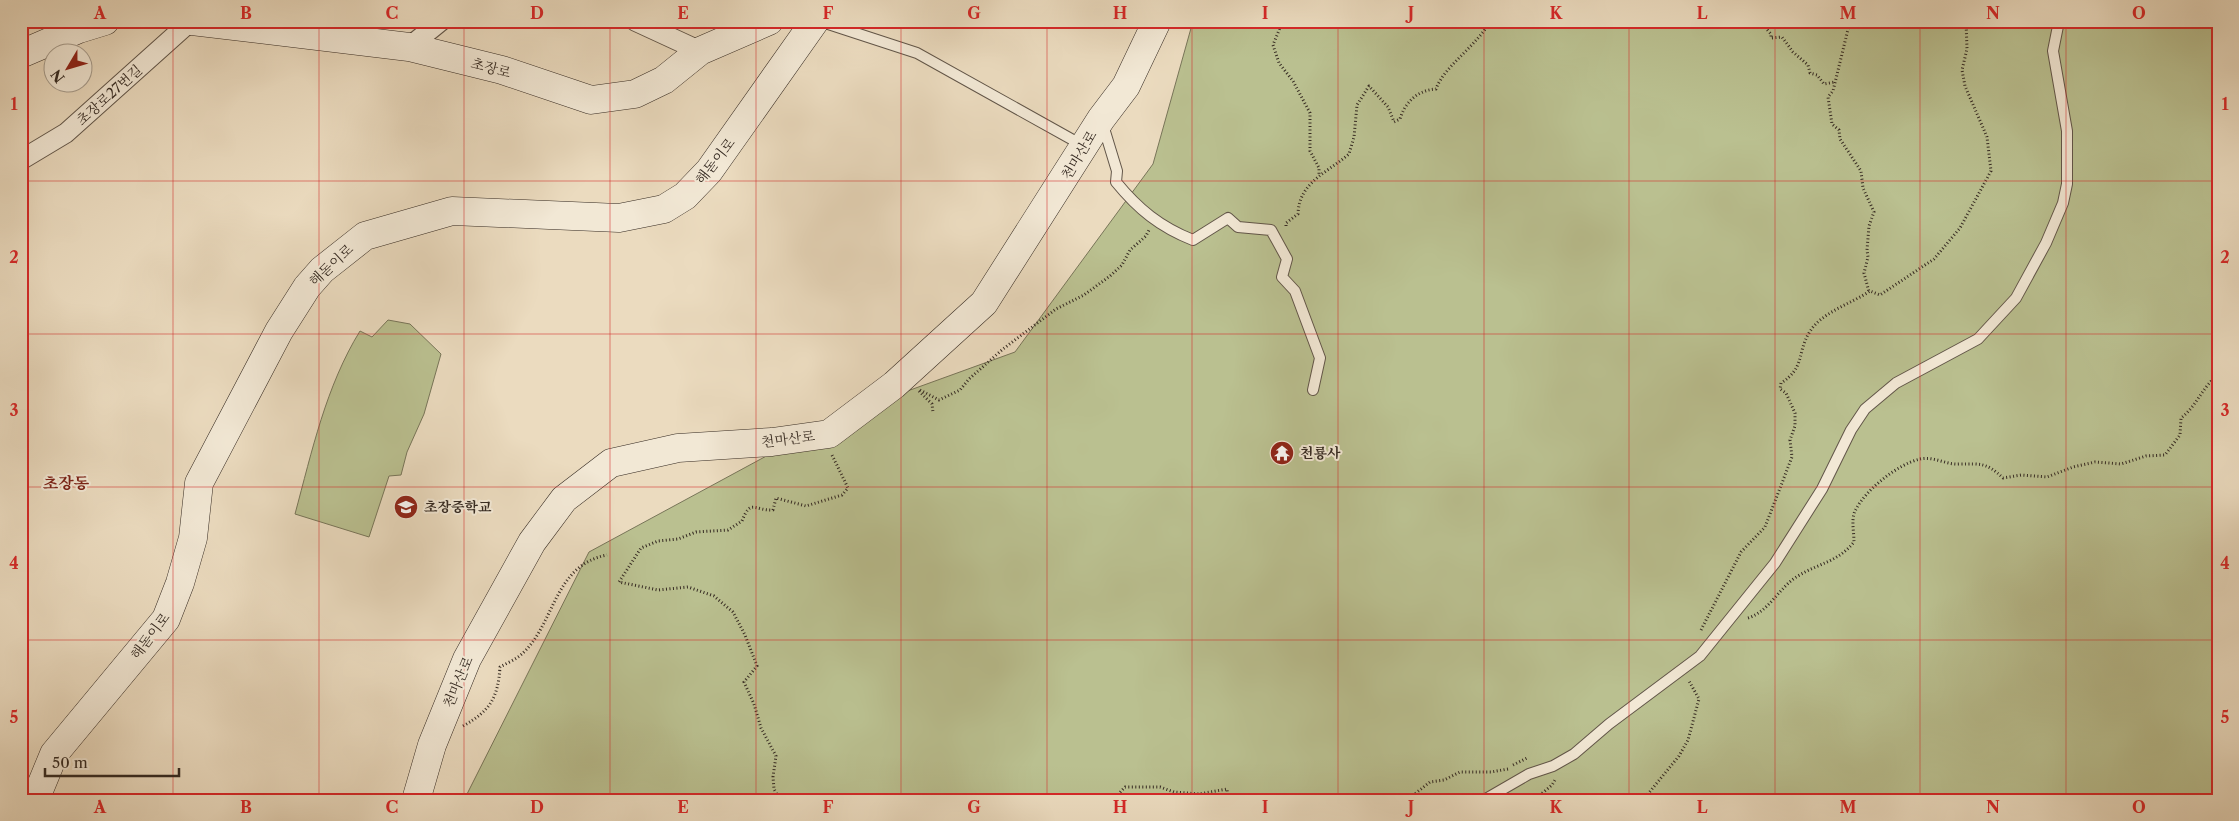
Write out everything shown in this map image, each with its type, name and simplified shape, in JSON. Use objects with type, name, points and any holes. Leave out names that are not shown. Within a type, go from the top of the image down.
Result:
[{"type":"street","points":[[21,54],[105,21]]},
{"type":"street","name":"초장로","points":[[192,21],[409,47],[502,70],[591,100],[634,94],[664,80],[700,51],[769,21]]},
{"type":"street","name":"초장로27번길","points":[[21,160],[66,133],[192,21]]},
{"type":"street","points":[[409,47],[441,21]]},
{"type":"street","points":[[634,21],[700,51]]},
{"type":"street","name":"해돋이로","points":[[34,800],[54,754],[166,619],[180,583],[193,538],[199,483],[279,331],[307,286],[322,270],[365,236],[452,210],[619,218],[664,209],[685,196],[709,172],[815,21]]},
{"type":"street","name":"천마산로","points":[[416,800],[432,745],[467,659],[532,542],[564,499],[610,464],[678,448],[772,442],[829,434],[894,385],[984,303],[1101,119],[1126,86],[1157,21]]},
{"type":"lane","points":[[820,21],[917,53],[1084,147]]},
{"type":"lane","points":[[1484,800],[1529,774],[1553,766],[1574,754],[1700,656],[1780,556],[1822,489],[1851,430],[1866,409],[1896,383],[1978,339],[2012,303],[2046,243],[2063,203],[2067,184],[2067,131],[2053,51],[2059,21]]},
{"type":"lane","points":[[1101,119],[1111,159],[1117,171],[1116,182],[1134,204],[1155,221],[1169,230],[1193,240],[1228,218],[1238,227],[1272,230],[1287,259],[1282,277],[1295,291],[1320,358],[1312,390]]},
{"type":"path","points":[[1295,21],[1280,28],[1273,45],[1279,62],[1293,81],[1310,112],[1310,151],[1319,168],[1319,174]]},
{"type":"path","points":[[1279,244],[1285,243],[1286,224],[1298,214],[1298,200],[1319,174],[1338,164],[1349,154],[1354,137],[1357,105],[1368,86],[1388,108],[1394,122],[1400,119],[1403,108],[1424,89],[1436,89],[1439,81],[1463,56],[1490,21]]},
{"type":"path","points":[[1749,21],[1763,25],[1771,38],[1782,37],[1793,52],[1808,65],[1810,73],[1817,75],[1824,84],[1835,82]]},
{"type":"path","points":[[1850,21],[1833,91],[1828,97],[1832,124],[1839,130],[1840,139],[1861,171],[1863,188],[1874,212],[1869,226],[1868,257],[1864,273],[1869,292]]},
{"type":"path","points":[[1698,634],[1741,552],[1765,527],[1792,457],[1790,440],[1795,426],[1794,413],[1786,393],[1780,389],[1780,382],[1788,378],[1801,362],[1809,334],[1820,320],[1869,292],[1880,295],[1934,259],[1960,228],[1991,171],[1987,137],[1965,86],[1962,70],[1967,49],[1966,21]]},
{"type":"path","points":[[933,412],[932,404],[915,387],[939,400],[960,390],[969,379],[1003,349],[1056,309],[1084,296],[1110,276],[1122,265],[1130,250],[1146,236],[1155,221]]},
{"type":"path","points":[[1723,627],[1759,615],[1797,576],[1845,554],[1854,542],[1855,511],[1872,488],[1891,473],[1920,459],[1938,460],[1957,465],[1971,462],[1990,466],[2004,478],[2020,475],[2047,477],[2073,467],[2095,462],[2121,464],[2146,456],[2165,455],[2180,435],[2181,418],[2192,410],[2209,382],[2218,375]]},
{"type":"path","points":[[780,800],[774,789],[773,776],[776,756],[761,728],[754,704],[744,682],[757,666],[745,635],[733,612],[714,596],[688,587],[658,590],[644,585],[619,582],[641,548],[648,544],[678,540],[696,532],[728,530],[742,521],[744,512],[748,508],[757,506],[773,510],[776,498],[806,506],[842,494],[848,488],[824,443],[823,435]]},
{"type":"path","points":[[460,728],[482,715],[492,702],[500,667],[523,653],[545,622],[564,584],[591,558],[607,555]]},
{"type":"path","points":[[1643,800],[1679,756],[1688,740],[1699,699],[1686,679],[1670,678]]},
{"type":"path","points":[[1406,800],[1430,782],[1444,780],[1460,772],[1507,770],[1522,759],[1531,758]]},
{"type":"path","points":[[1112,800],[1125,787],[1160,787],[1174,792],[1199,794],[1228,789],[1228,800]]},
{"type":"green space","points":[[1193,21],[2218,21],[2218,800],[464,800],[589,552],[844,414],[1015,352],[1153,164]]},
{"type":"green space","points":[[388,320],[410,324],[441,354],[424,414],[407,452],[401,475],[389,476],[369,537],[295,514],[321,420],[348,352],[360,331],[372,337]]},
{"type":"place","name":"천룡사","points":[[1282,453]]},
{"type":"place","name":"초장중학교","points":[[406,507]]},
{"type":"district","name":"초장동","points":[[66,483]]}]
